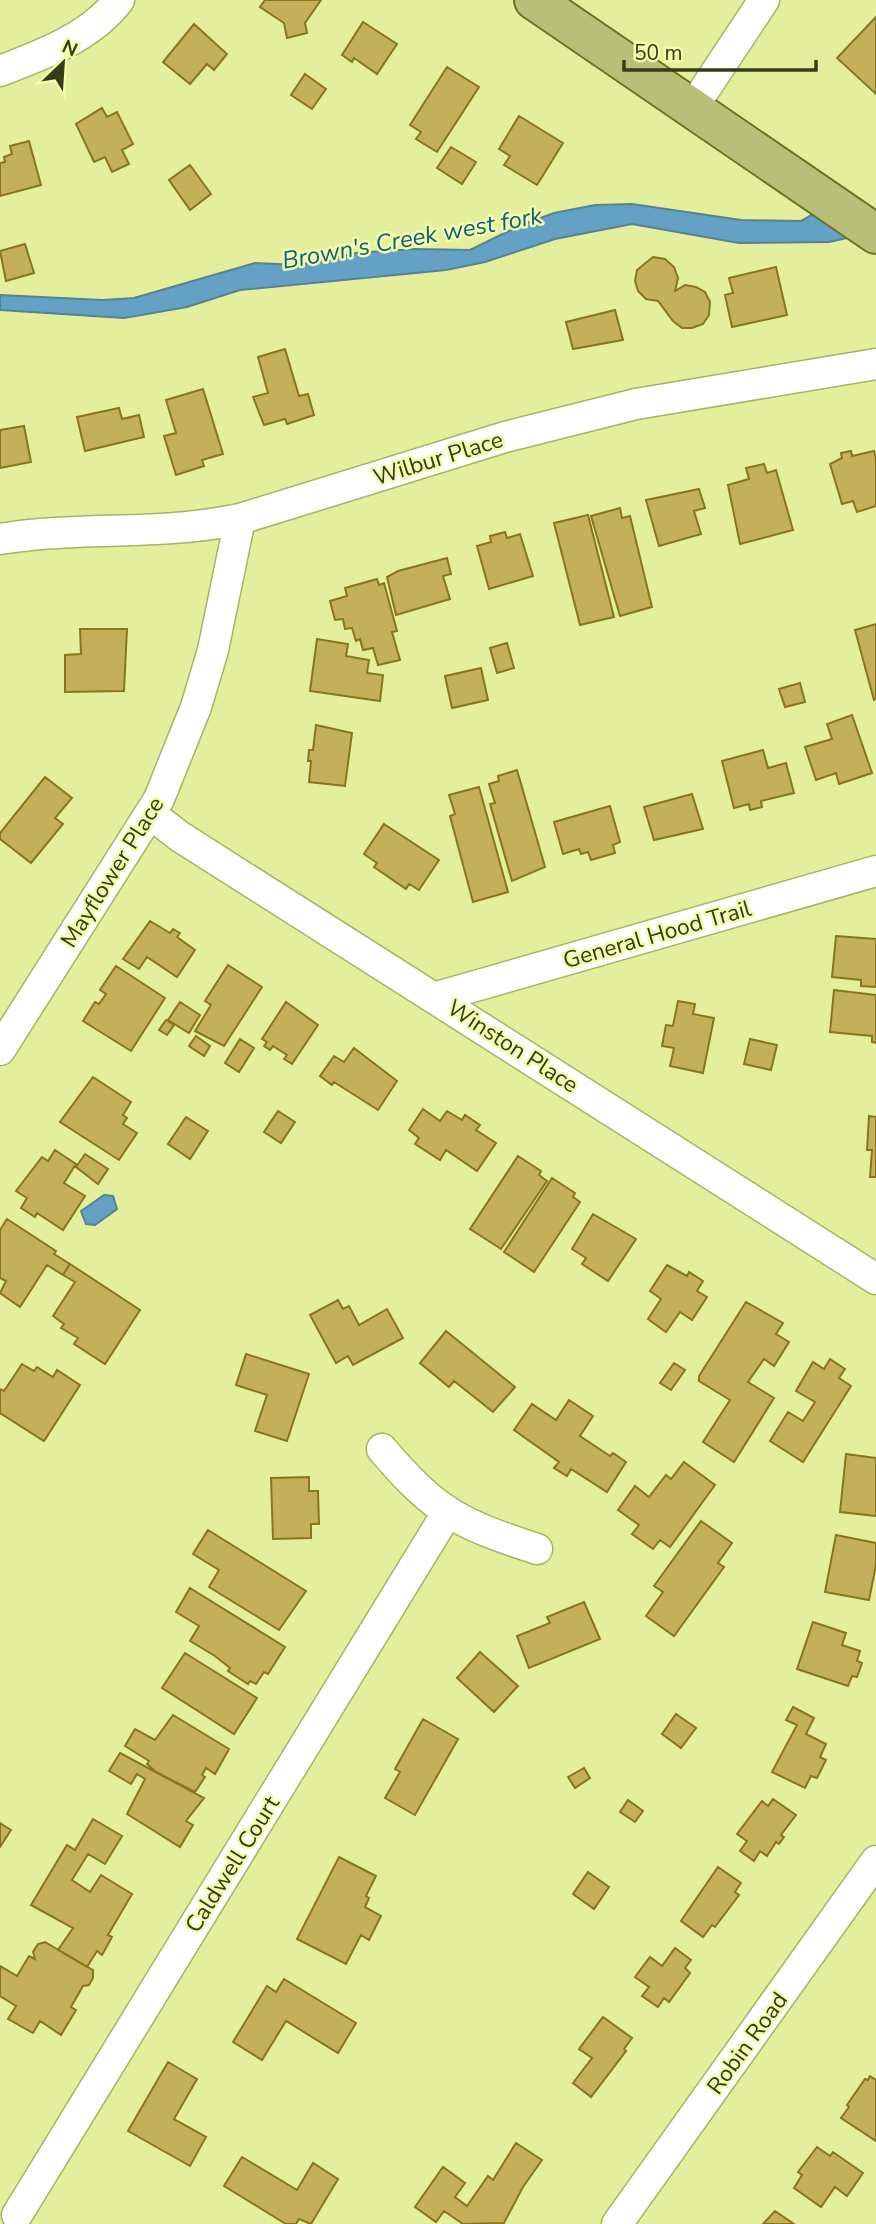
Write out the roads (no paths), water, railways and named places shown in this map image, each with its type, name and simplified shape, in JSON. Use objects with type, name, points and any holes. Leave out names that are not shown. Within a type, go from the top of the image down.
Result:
[{"type":"main road","points":[[534,0],[691,110],[876,234]]},
{"type":"street","points":[[0,71],[50,51],[75,37],[99,21],[119,0]]},
{"type":"street","points":[[691,110],[764,0]]},
{"type":"street","name":"Wilbur Place","points":[[0,539],[75,530],[197,528],[240,519],[505,437],[636,404],[876,364]]},
{"type":"street","name":"Mayflower Place","points":[[0,1050],[151,814],[196,707],[213,650],[240,519]]},
{"type":"street","name":"Winston Place","points":[[151,814],[179,836],[876,1279]]},
{"type":"street","name":"General Hood Trail","points":[[437,998],[876,871]]},
{"type":"street","points":[[382,1449],[416,1489],[447,1513],[481,1530],[537,1549]]},
{"type":"street","name":"Caldwell Court","points":[[16,2215],[447,1513]]},
{"type":"street","name":"Robin Road","points":[[617,2224],[876,1861]]},
{"type":"water","points":[[632,204],[741,220],[801,221],[815,213],[847,238],[829,242],[739,243],[632,224],[555,239],[485,262],[446,270],[240,290],[187,307],[124,318],[0,310],[0,295],[102,300],[134,298],[255,263],[299,265],[356,253],[415,249],[470,250],[519,226],[554,213],[595,205]]},
{"type":"water","points":[[104,1195],[113,1196],[117,1209],[95,1225],[86,1224],[81,1211]]},
{"type":"water label","name":"Brown's Creek west fork","points":[[412,238]]}]
